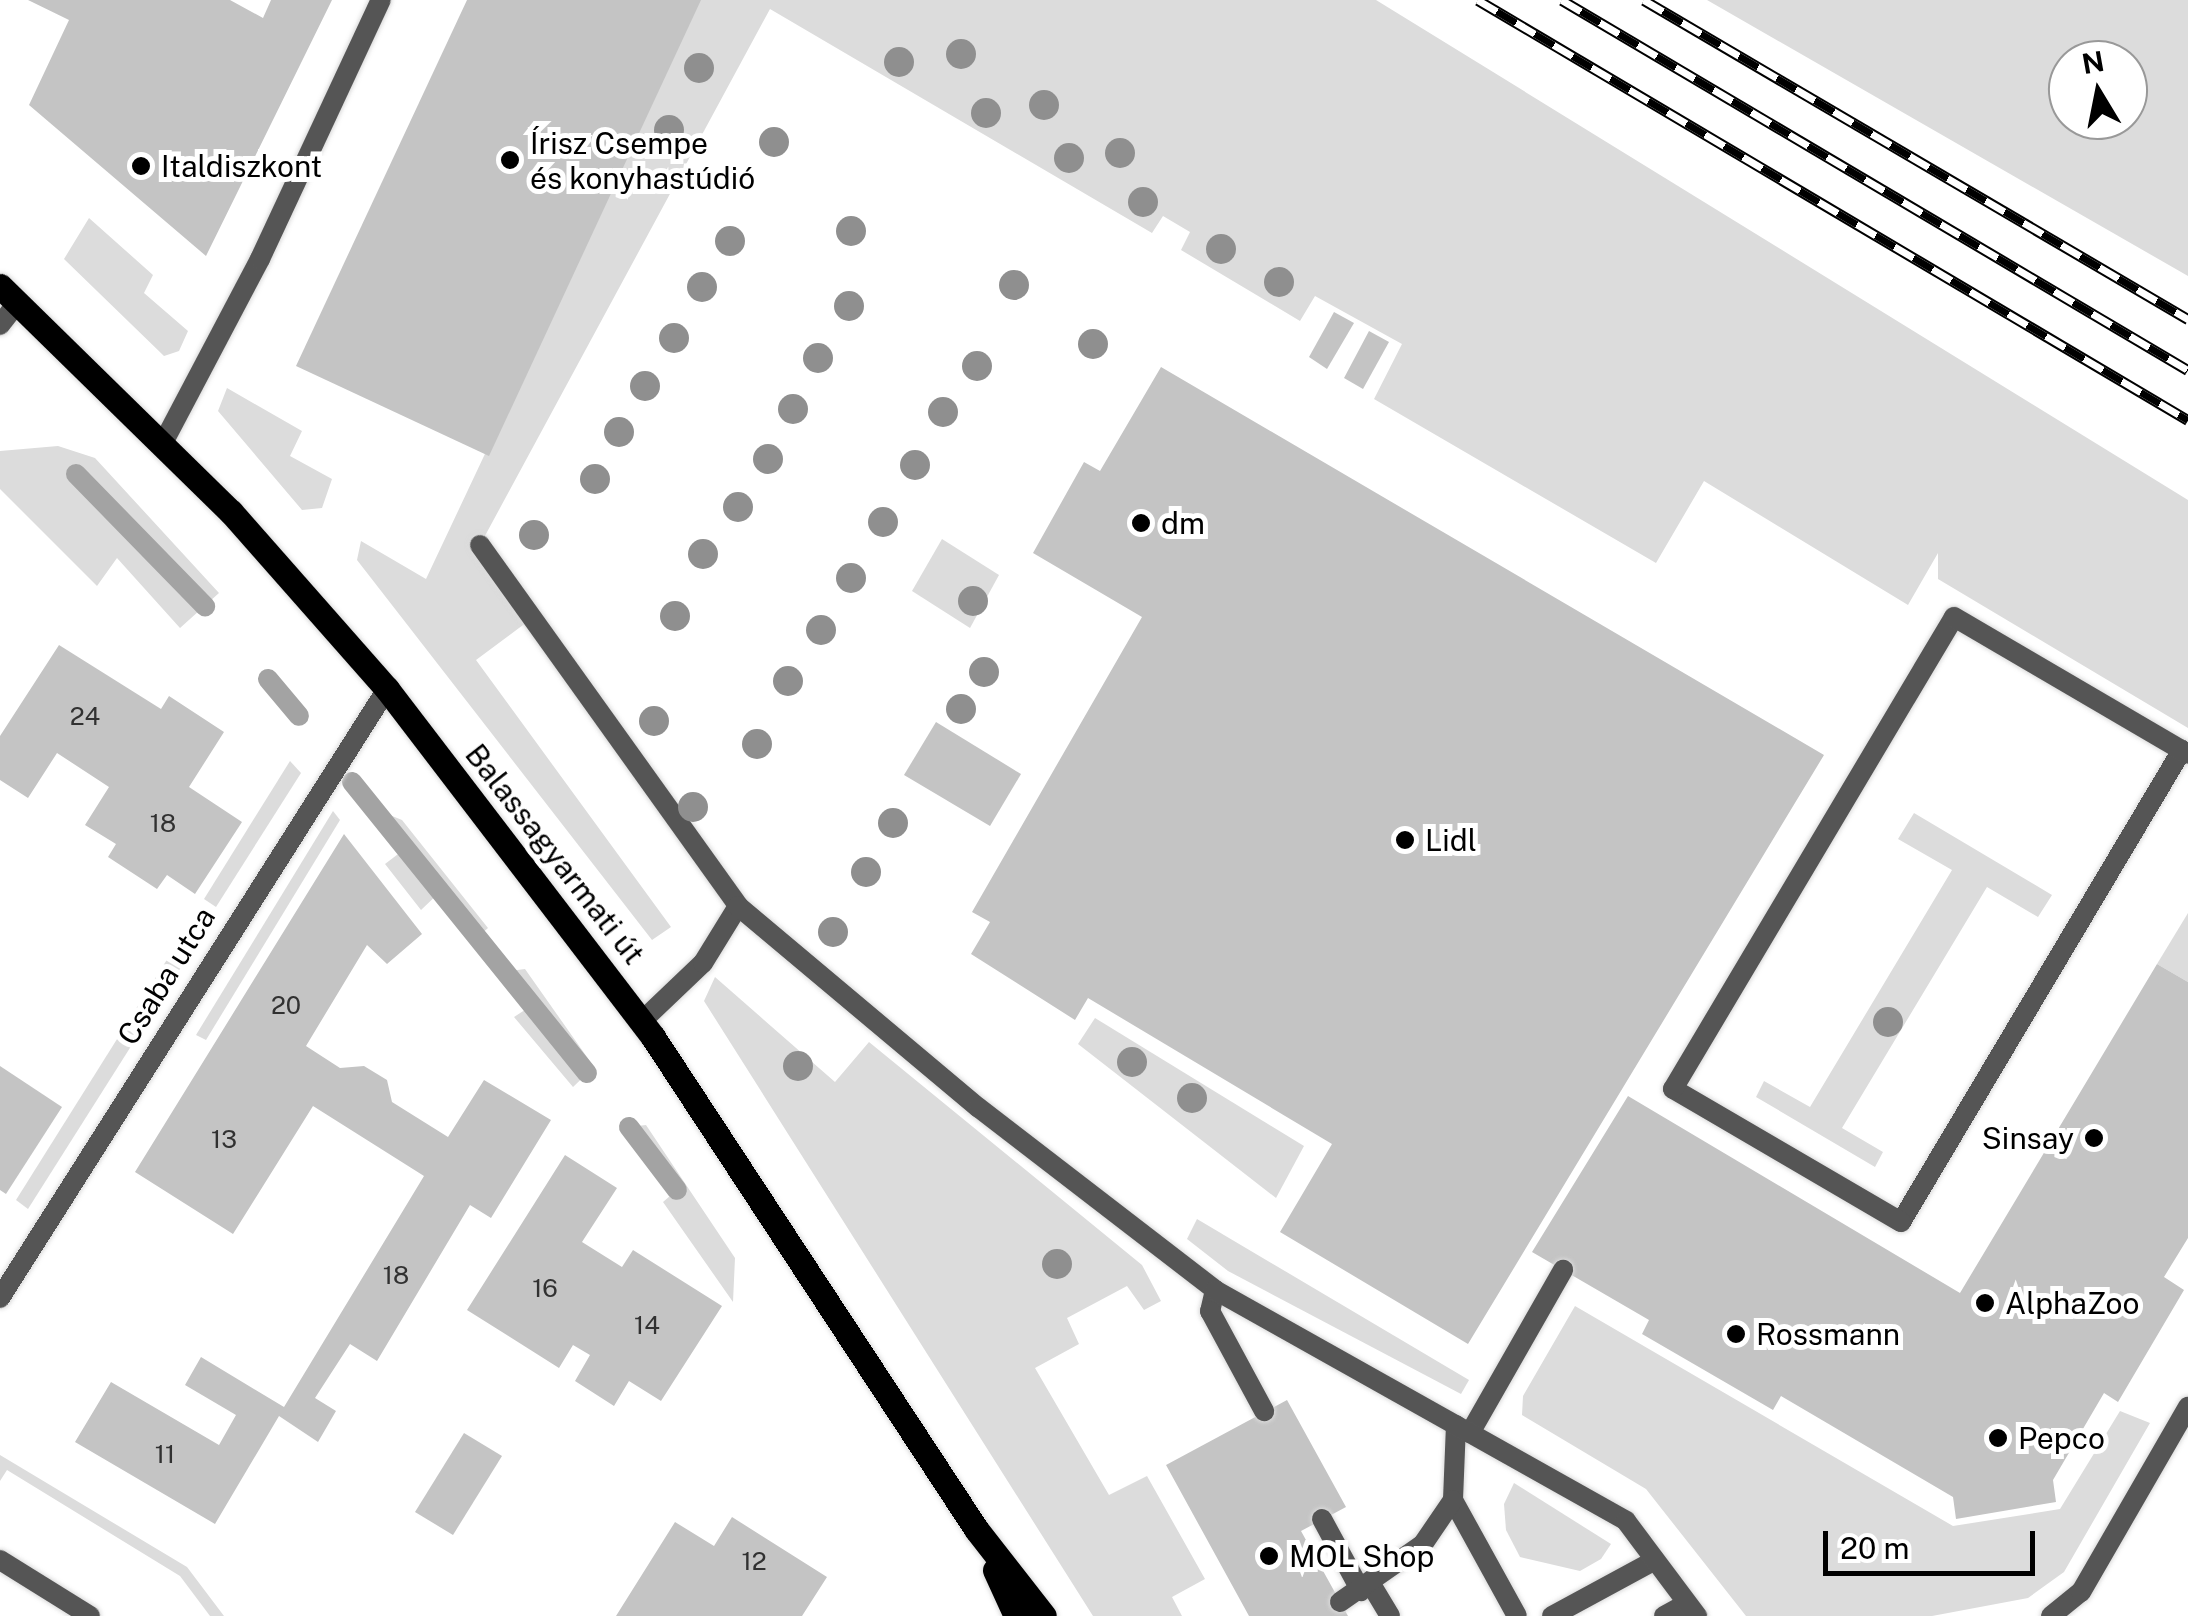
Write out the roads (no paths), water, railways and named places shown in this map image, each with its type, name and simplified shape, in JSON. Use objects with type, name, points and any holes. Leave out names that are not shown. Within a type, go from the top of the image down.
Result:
[{"type":"main road","name":"Balassagyarmati út","points":[[9,294],[164,443],[386,689],[642,1021],[976,1529]]},
{"type":"main road","points":[[976,1529],[1016,1616]]},
{"type":"main road","points":[[976,1529],[1044,1616]]},
{"type":"street","points":[[164,443],[260,259],[381,0]]},
{"type":"street","points":[[0,325],[9,294]]},
{"type":"street","points":[[480,546],[738,906],[1212,1300],[1463,1429],[1626,1521],[1692,1610],[1664,1616]]},
{"type":"street","points":[[1954,617],[2185,752],[1901,1222],[1673,1089],[1954,617]]},
{"type":"street","name":"Csaba utca","points":[[0,1298],[386,689]]},
{"type":"street","points":[[642,1021],[702,963],[738,906]]},
{"type":"street","points":[[1340,1602],[1366,1589],[1424,1544],[1454,1500],[1463,1429],[1563,1270]]},
{"type":"street","points":[[1212,1300],[1264,1411]]},
{"type":"street","points":[[2051,1616],[2081,1592],[2188,1407]]},
{"type":"street","points":[[1454,1500],[1517,1616]]},
{"type":"street","points":[[1322,1519],[1366,1589],[1390,1616]]},
{"type":"street","points":[[0,1560],[90,1616]]},
{"type":"street","points":[[1552,1616],[1655,1560]]},
{"type":"waterway","points":[[76,474],[205,606]]},
{"type":"waterway","points":[[268,679],[299,716]]},
{"type":"waterway","points":[[352,782],[587,1073]]},
{"type":"waterway","points":[[629,1127],[677,1190]]},
{"type":"railway","points":[[1478,0],[2188,420]]},
{"type":"railway","points":[[1562,0],[2188,370]]},
{"type":"railway","points":[[1644,0],[2188,319]]},
{"type":"place","name":"Írisz Csempe és konyhastúdió","points":[[510,160]]},
{"type":"place","name":"Italdiszkont","points":[[141,166]]},
{"type":"place","name":"dm","points":[[1141,523]]},
{"type":"place","name":"Lidl","points":[[1405,840]]},
{"type":"place","name":"Sinsay","points":[[2094,1138]]},
{"type":"place","name":"AlphaZoo","points":[[1985,1303]]},
{"type":"place","name":"Rossmann","points":[[1736,1334]]},
{"type":"place","name":"Pepco","points":[[1998,1438]]},
{"type":"place","name":"MOL Shop","points":[[1269,1556]]}]
